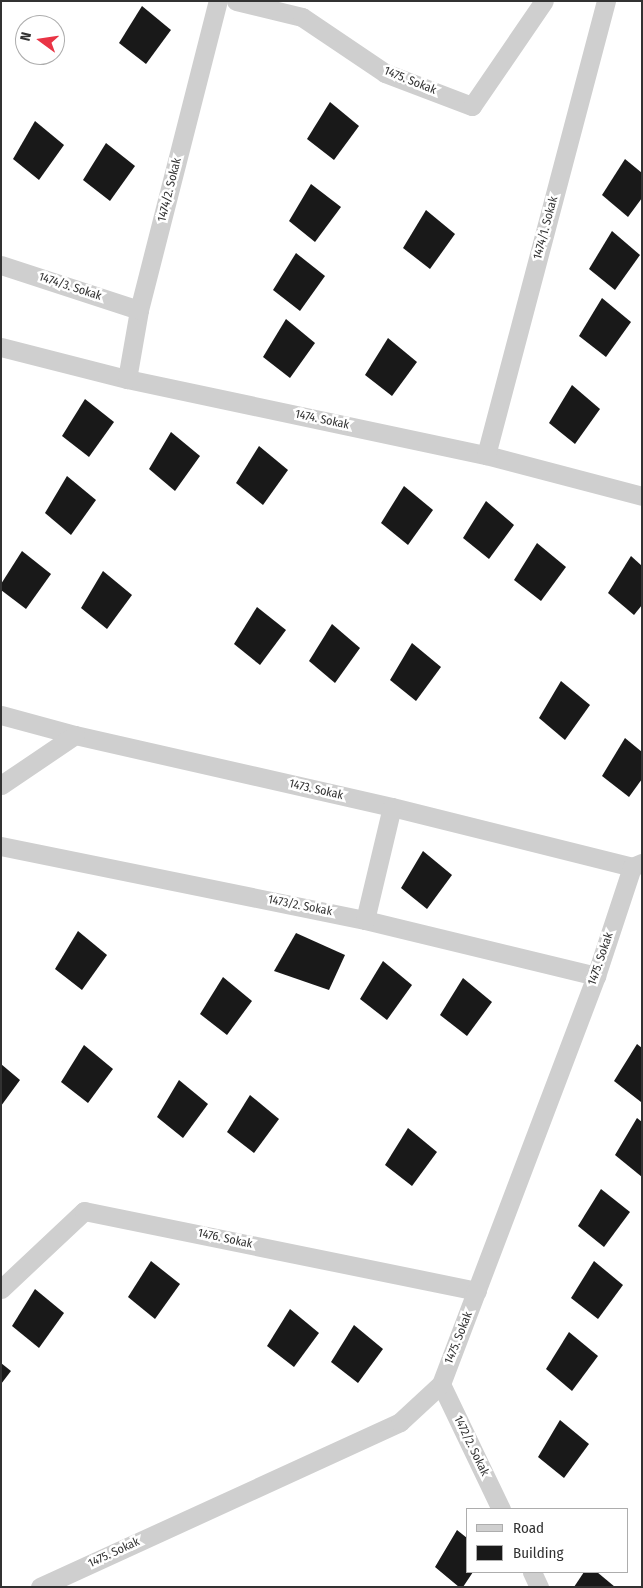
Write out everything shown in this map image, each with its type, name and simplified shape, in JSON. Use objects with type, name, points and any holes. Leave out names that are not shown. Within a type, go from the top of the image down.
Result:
[{"type":"street","name":"1474/2. Sokak","points":[[127,380],[139,310],[218,1]]},
{"type":"street","name":"1475. Sokak","points":[[236,1],[302,17],[385,73],[472,106],[544,1]]},
{"type":"street","name":"1474/1. Sokak","points":[[486,455],[606,1]]},
{"type":"street","name":"1474/3. Sokak","points":[[1,265],[139,310]]},
{"type":"street","name":"1474. Sokak","points":[[1,347],[127,380],[486,455],[642,496]]},
{"type":"street","points":[[1,716],[75,735]]},
{"type":"street","points":[[1,785],[75,735]]},
{"type":"street","name":"1473. Sokak","points":[[75,735],[637,865]]},
{"type":"street","points":[[365,920],[392,807]]},
{"type":"street","name":"1473/2. Sokak","points":[[1,846],[365,920],[596,976]]},
{"type":"street","name":"1475. Sokak","points":[[40,1587],[400,1422],[441,1384],[637,865]]},
{"type":"street","name":"1476. Sokak","points":[[1,1289],[84,1211],[477,1291]]},
{"type":"street","name":"1472/2. Sokak","points":[[441,1384],[502,1508]]},
{"type":"street","points":[[532,1573],[539,1587]]},
{"type":"building","points":[[142,6],[171,30],[146,64],[119,43]]},
{"type":"building","points":[[330,102],[359,126],[334,160],[307,139]]},
{"type":"building","points":[[35,121],[64,145],[39,180],[13,159]]},
{"type":"building","points":[[106,143],[135,166],[110,201],[83,180]]},
{"type":"building","points":[[625,159],[642,173],[642,198],[628,217],[602,195]]},
{"type":"building","points":[[311,184],[341,207],[315,242],[289,221]]},
{"type":"building","points":[[426,210],[455,234],[430,269],[403,248]]},
{"type":"building","points":[[612,231],[640,255],[615,290],[589,269]]},
{"type":"building","points":[[296,253],[325,276],[300,311],[273,290]]},
{"type":"building","points":[[602,298],[631,322],[606,357],[579,336]]},
{"type":"building","points":[[286,319],[315,343],[290,378],[263,357]]},
{"type":"building","points":[[388,338],[417,362],[392,396],[365,375]]},
{"type":"building","points":[[572,385],[600,409],[575,444],[549,423]]},
{"type":"building","points":[[85,399],[114,422],[89,457],[62,436]]},
{"type":"building","points":[[171,432],[200,456],[175,491],[149,469]]},
{"type":"building","points":[[259,446],[288,470],[263,505],[236,483]]},
{"type":"building","points":[[67,476],[96,500],[71,535],[45,513]]},
{"type":"building","points":[[404,486],[433,510],[408,545],[381,523]]},
{"type":"building","points":[[486,501],[514,525],[489,559],[463,538]]},
{"type":"building","points":[[537,543],[566,567],[541,601],[514,580]]},
{"type":"building","points":[[22,551],[51,574],[26,609],[1,590],[1,584]]},
{"type":"building","points":[[631,556],[642,566],[642,605],[634,615],[608,593]]},
{"type":"building","points":[[103,571],[132,595],[107,629],[81,608]]},
{"type":"building","points":[[257,607],[286,630],[260,665],[234,644]]},
{"type":"building","points":[[332,624],[360,648],[335,683],[309,661]]},
{"type":"building","points":[[412,643],[441,667],[416,701],[390,680]]},
{"type":"building","points":[[561,681],[590,705],[565,740],[539,718]]},
{"type":"building","points":[[625,738],[642,752],[642,779],[629,797],[602,776]]},
{"type":"building","points":[[423,851],[452,875],[427,909],[401,888]]},
{"type":"building","points":[[78,931],[107,955],[82,990],[55,969]]},
{"type":"building","points":[[296,933],[345,955],[329,990],[274,971]]},
{"type":"building","points":[[383,961],[412,985],[387,1020],[360,999]]},
{"type":"building","points":[[223,977],[252,1001],[227,1035],[200,1014]]},
{"type":"building","points":[[463,978],[492,1002],[467,1036],[440,1015]]},
{"type":"building","points":[[637,1044],[642,1048],[641,1102],[614,1081]]},
{"type":"building","points":[[84,1045],[113,1069],[88,1103],[61,1082]]},
{"type":"building","points":[[1,1064],[20,1080],[1,1106]]},
{"type":"building","points":[[179,1080],[208,1104],[183,1138],[157,1117]]},
{"type":"building","points":[[250,1095],[279,1119],[254,1153],[227,1132]]},
{"type":"building","points":[[637,1118],[642,1122],[642,1177],[615,1155]]},
{"type":"building","points":[[408,1128],[437,1152],[412,1186],[385,1165]]},
{"type":"building","points":[[601,1189],[630,1212],[604,1247],[578,1226]]},
{"type":"building","points":[[151,1261],[180,1284],[155,1319],[128,1297]]},
{"type":"building","points":[[594,1261],[623,1285],[598,1319],[571,1298]]},
{"type":"building","points":[[35,1289],[64,1313],[39,1348],[12,1326]]},
{"type":"building","points":[[290,1309],[319,1333],[294,1367],[267,1346]]},
{"type":"building","points":[[354,1325],[383,1349],[358,1383],[331,1362]]},
{"type":"building","points":[[569,1332],[598,1356],[572,1391],[546,1369]]},
{"type":"building","points":[[1,1363],[11,1371],[1,1384]]},
{"type":"building","points":[[560,1420],[589,1444],[564,1478],[538,1457]]},
{"type":"building","points":[[457,1530],[466,1537],[466,1573],[472,1573],[463,1587],[459,1587],[435,1567]]},
{"type":"building","points":[[583,1573],[598,1573],[615,1587],[574,1587]]}]
